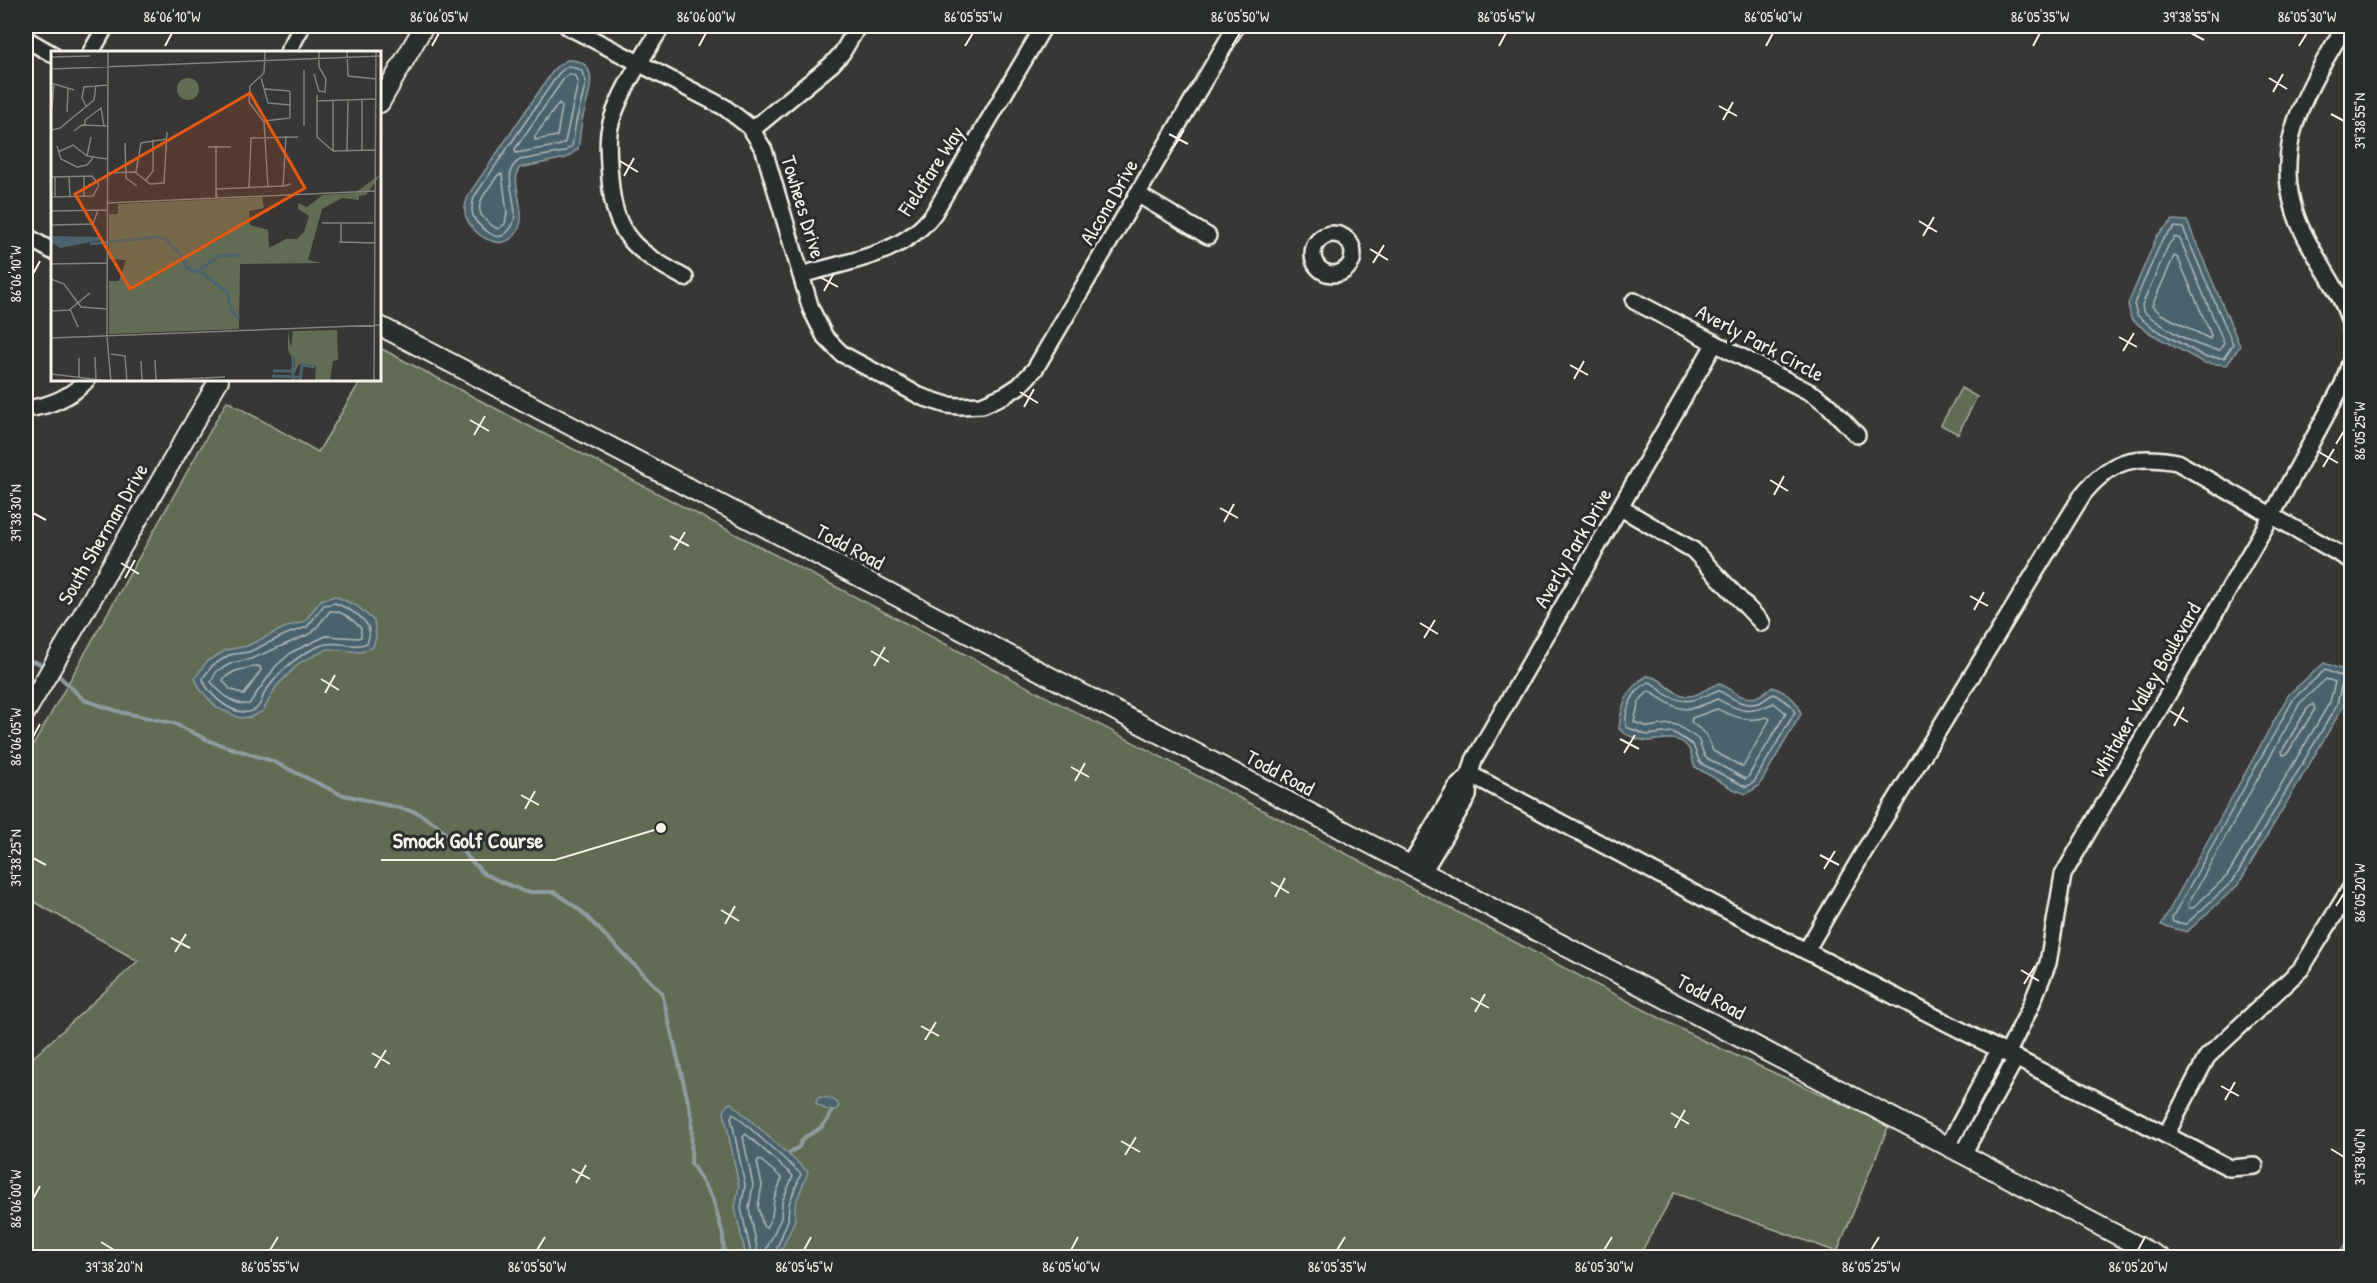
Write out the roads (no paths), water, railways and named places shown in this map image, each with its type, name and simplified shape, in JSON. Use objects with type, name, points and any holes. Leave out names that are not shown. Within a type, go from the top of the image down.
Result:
[{"type":"street","points":[[92,51],[106,26]]},
{"type":"street","points":[[294,50],[302,26]]},
{"type":"street","points":[[381,98],[424,26]]},
{"type":"street","name":"Towhees Drive","points":[[567,26],[730,111],[752,130],[767,158],[811,309],[819,327],[838,350],[922,397],[947,405],[982,405],[1010,392]]},
{"type":"street","points":[[662,26],[616,109],[609,130],[608,149],[613,204],[621,227],[636,247],[648,257],[685,278]]},
{"type":"street","points":[[752,130],[832,64],[842,53],[858,26]]},
{"type":"street","name":"Fieldfare Way","points":[[801,275],[895,247],[913,237],[925,226],[1044,26]]},
{"type":"street","name":"Alcona Drive","points":[[1010,392],[1037,366],[1236,26]]},
{"type":"street","points":[[2345,26],[2298,110],[2291,139],[2289,171],[2291,192],[2298,220],[2306,240],[2342,302],[2352,332]]},
{"type":"street","points":[[26,39],[51,53]]},
{"type":"street","points":[[1137,194],[1208,236]]},
{"type":"street","points":[[26,236],[51,250]]},
{"type":"street","name":"Averly Park Circle","points":[[1634,301],[1819,398],[1857,435]]},
{"type":"street","name":"Todd Road","points":[[381,327],[2161,1257]]},
{"type":"street","name":"Averly Park Drive","points":[[1416,869],[1468,796],[1474,760],[1715,343]]},
{"type":"street","name":"Whitaker Valley Boulevard","points":[[1955,1150],[2029,1010],[2048,963],[2063,875],[2271,515],[2343,384],[2351,358]]},
{"type":"street","points":[[26,409],[43,407],[60,400],[86,381]]},
{"type":"street","name":"South Sherman Drive","points":[[26,712],[218,381]]},
{"type":"street","points":[[1806,951],[1865,850],[2083,494],[2098,476],[2122,462],[2153,458],[2177,462],[2352,561]]},
{"type":"street","points":[[1621,508],[1693,550],[1762,623]]},
{"type":"street","points":[[1470,774],[1806,951],[2230,1168],[2255,1166]]},
{"type":"street","points":[[2166,1135],[2206,1058],[2301,969],[2352,886]]},
{"type":"water","points":[[567,60],[579,61],[590,73],[591,82],[578,149],[566,158],[519,168],[517,184],[521,220],[519,228],[508,240],[493,242],[486,239],[474,229],[466,217],[465,208],[469,194],[555,68]]},
{"type":"water","points":[[2173,220],[2187,221],[2240,346],[2227,365],[2204,363],[2148,332],[2131,319],[2128,304],[2157,236]]},
{"type":"water","points":[[335,596],[357,606],[374,621],[376,637],[373,647],[361,652],[328,649],[299,663],[276,687],[263,711],[251,717],[240,718],[217,708],[200,689],[195,678],[207,661],[227,650],[247,646],[284,628],[305,621],[321,600]]},
{"type":"water","points":[[2324,663],[2351,673],[2343,707],[2238,885],[2187,932],[2161,925],[2289,694]]},
{"type":"water","points":[[1647,676],[1657,679],[1680,695],[1686,696],[1699,693],[1719,683],[1736,694],[1751,698],[1773,687],[1791,698],[1800,709],[1801,714],[1759,786],[1746,794],[1695,767],[1689,749],[1680,741],[1642,740],[1619,729],[1626,698],[1634,686]]},
{"type":"water","points":[[820,1097],[829,1098],[837,1102],[839,1106],[836,1110],[827,1110],[816,1104]]},
{"type":"water","points":[[731,1103],[808,1172],[795,1205],[795,1220],[778,1257],[746,1257],[735,1208],[739,1186],[724,1112],[727,1105]]},
{"type":"water","points":[[2351,1239],[2351,1257],[2335,1257]]},
{"type":"waterway","points":[[26,660],[47,668]]},
{"type":"waterway","points":[[56,673],[84,700],[120,712],[173,723],[212,742],[272,761],[340,794],[416,812],[436,824],[484,874],[525,892],[555,892],[581,911],[662,993],[692,1118],[691,1163],[713,1199],[723,1235],[724,1258]]},
{"type":"waterway","points":[[789,1153],[799,1147],[806,1136],[821,1128],[832,1111]]},
{"type":"place","name":"Smock Golf Course","points":[[661,828]]}]
